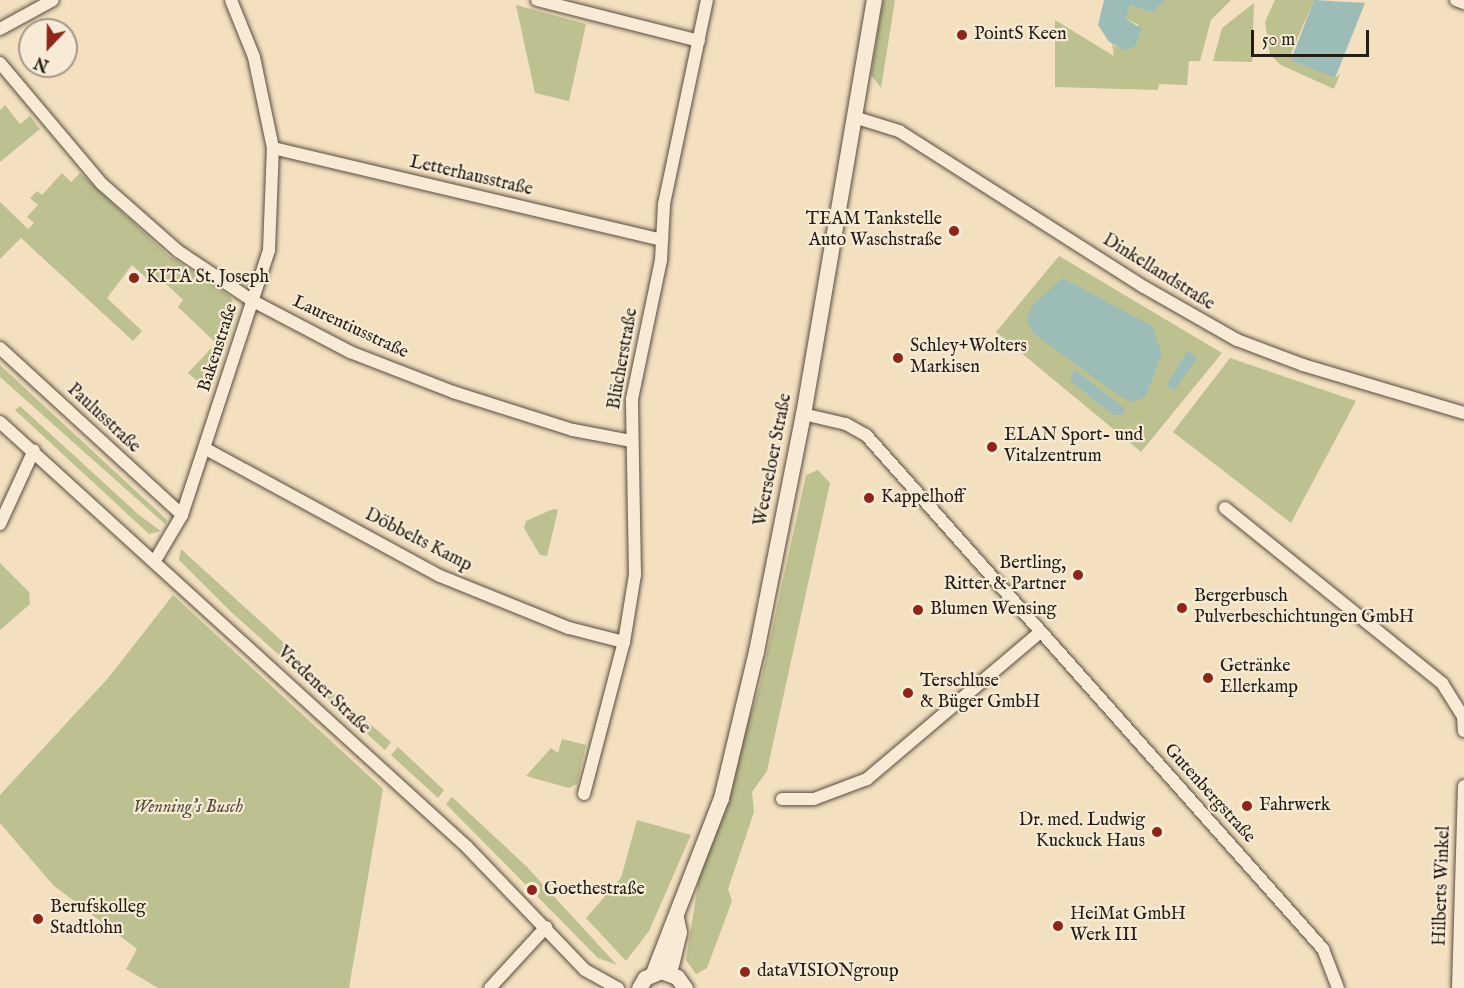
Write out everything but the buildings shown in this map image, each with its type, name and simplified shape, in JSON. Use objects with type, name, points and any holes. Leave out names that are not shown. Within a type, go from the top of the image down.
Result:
[{"type":"street","points":[[0,29],[53,0]]},
{"type":"street","name":"Bakenstraße","points":[[156,559],[182,515],[206,449],[269,250],[273,148],[254,57],[231,0]]},
{"type":"street","points":[[537,0],[699,41]]},
{"type":"street","name":"Blücherstraße","points":[[584,794],[624,642],[635,574],[632,399],[662,240],[664,204],[707,0]]},
{"type":"street","name":"Weerseloer Straße","points":[[653,973],[665,932],[676,918],[721,798],[803,414],[874,0]]},
{"type":"street","points":[[1456,0],[1464,3]]},
{"type":"street","name":"Laurentiusstraße","points":[[0,63],[102,184],[178,252],[253,301],[350,352],[453,392],[573,430],[632,441]]},
{"type":"street","name":"Dinkellandstraße","points":[[854,117],[899,131],[1170,304],[1237,340],[1464,413]]},
{"type":"street","name":"Letterhausstraße","points":[[273,148],[662,240]]},
{"type":"street","name":"Paulusstraße","points":[[0,348],[182,515]]},
{"type":"street","name":"Gutenbergstraße","points":[[803,414],[846,424],[866,435],[1039,633],[1323,949],[1338,988]]},
{"type":"street","name":"Vredener Straße","points":[[0,422],[156,559],[546,927],[585,970],[618,988]]},
{"type":"street","name":"Döbbelts Kamp","points":[[206,449],[440,576],[569,628],[624,642]]},
{"type":"street","points":[[0,524],[34,450]]},
{"type":"street","points":[[1225,508],[1443,683],[1463,717],[1464,731]]},
{"type":"street","points":[[782,799],[814,799],[867,779],[1039,633]]},
{"type":"street","name":"Hilberts Winkel","points":[[1458,988],[1464,786]]},
{"type":"street","name":"Weerseloer Straße","points":[[669,972],[679,932],[676,918]]},
{"type":"street","points":[[490,988],[546,927]]},
{"type":"street","points":[[639,988],[653,973],[669,972],[684,988]]},
{"type":"green space","points":[[883,0],[895,0],[881,88],[871,75]]},
{"type":"green space","points":[[1165,0],[1231,0],[1211,20],[1200,61],[1189,61],[1187,85],[1159,84],[1158,90],[1055,87],[1055,20],[1114,56],[1112,44],[1117,47],[1139,25],[1126,19],[1130,5],[1152,13]]},
{"type":"green space","points":[[1275,0],[1314,0],[1290,56],[1335,78],[1340,74],[1334,89],[1281,65],[1270,55],[1265,22]]},
{"type":"green space","points":[[1254,3],[1252,62],[1213,61],[1222,28]]},
{"type":"green space","points":[[516,5],[586,24],[569,101],[535,93]]},
{"type":"green space","points":[[5,105],[20,124],[30,116],[40,129],[0,162],[0,110]]},
{"type":"green space","name":"KITA St. Joseph","points":[[62,173],[71,182],[80,173],[168,255],[231,297],[236,315],[219,365],[209,363],[202,385],[188,373],[216,343],[178,307],[183,300],[160,278],[153,284],[132,265],[107,298],[142,331],[133,341],[21,238],[0,259],[0,202],[28,229],[34,223],[27,217],[38,205],[30,198],[37,191],[42,195]]},
{"type":"green space","points":[[1059,256],[1222,353],[1141,452],[996,332]]},
{"type":"green space","points":[[1230,358],[1356,401],[1291,523],[1173,432]]},
{"type":"green space","points":[[0,365],[167,520],[165,524],[0,377]]},
{"type":"green space","points":[[20,406],[139,515],[161,531],[149,534],[15,410]]},
{"type":"green space","points":[[818,470],[830,483],[767,771],[752,792],[754,812],[728,889],[732,901],[707,968],[696,974],[686,960],[699,878],[760,685],[806,475]]},
{"type":"green space","points":[[553,509],[558,510],[547,556],[540,555],[524,528],[526,521]]},
{"type":"green space","points":[[181,549],[283,642],[293,658],[391,742],[385,750],[229,610],[179,560]]},
{"type":"green space","points":[[0,563],[29,592],[30,604],[0,630]]},
{"type":"green space","name":"Wenning's Busch","points":[[173,595],[383,789],[349,988],[158,988],[126,969],[137,949],[53,885],[0,823],[0,795],[109,677]]},
{"type":"green space","points":[[562,739],[586,745],[577,784],[569,788],[526,776],[551,748],[558,753]]},
{"type":"green space","points":[[398,747],[444,790],[438,798],[391,755]]},
{"type":"green space","points":[[452,797],[526,866],[617,965],[598,958],[446,804]]},
{"type":"green space","points":[[637,820],[691,835],[649,931],[626,961],[586,918],[621,878]]},
{"type":"water","points":[[1104,0],[1165,0],[1152,13],[1130,5],[1126,19],[1142,29],[1135,46],[1125,50],[1109,42],[1098,25]]},
{"type":"water","points":[[1314,0],[1365,3],[1335,78],[1291,60]]},
{"type":"water","points":[[1062,278],[1152,326],[1162,354],[1145,397],[1132,402],[1121,397],[1034,334],[1027,321],[1031,307]]},
{"type":"water","points":[[1188,350],[1197,358],[1174,391],[1166,385]]},
{"type":"water","points":[[1074,369],[1124,408],[1125,414],[1113,415],[1070,380]]},
{"type":"place","name":"PointS Keen","points":[[962,35]]},
{"type":"place","name":"TEAM Tankstelle Auto Waschstraße","points":[[954,231]]},
{"type":"place","name":"KITA St. Joseph","points":[[134,278]]},
{"type":"place","name":"Schley+Wolters Markisen","points":[[898,358]]},
{"type":"place","name":"ELAN Sport- und Vitalzentrum","points":[[992,447]]},
{"type":"place","name":"Kappelhoff","points":[[869,498]]},
{"type":"place","name":"Bertling, Ritter & Partner","points":[[1078,575]]},
{"type":"place","name":"Bergerbusch Pulverbeschichtungen GmbH","points":[[1182,608]]},
{"type":"place","name":"Blumen Wensing","points":[[918,610]]},
{"type":"place","name":"Getränke Ellerkamp","points":[[1208,678]]},
{"type":"place","name":"Terschluse & Büger GmbH","points":[[908,693]]},
{"type":"place","name":"Fahrwerk","points":[[1247,806]]},
{"type":"place","name":"Dr. med. Ludwig Kuckuck Haus","points":[[1157,832]]},
{"type":"place","name":"Goethestraße","points":[[532,890]]},
{"type":"place","name":"Berufskolleg Stadtlohn","points":[[38,919]]},
{"type":"place","name":"HeiMat GmbH Werk III","points":[[1058,926]]},
{"type":"place","name":"dataVISIONgroup","points":[[745,972]]}]
